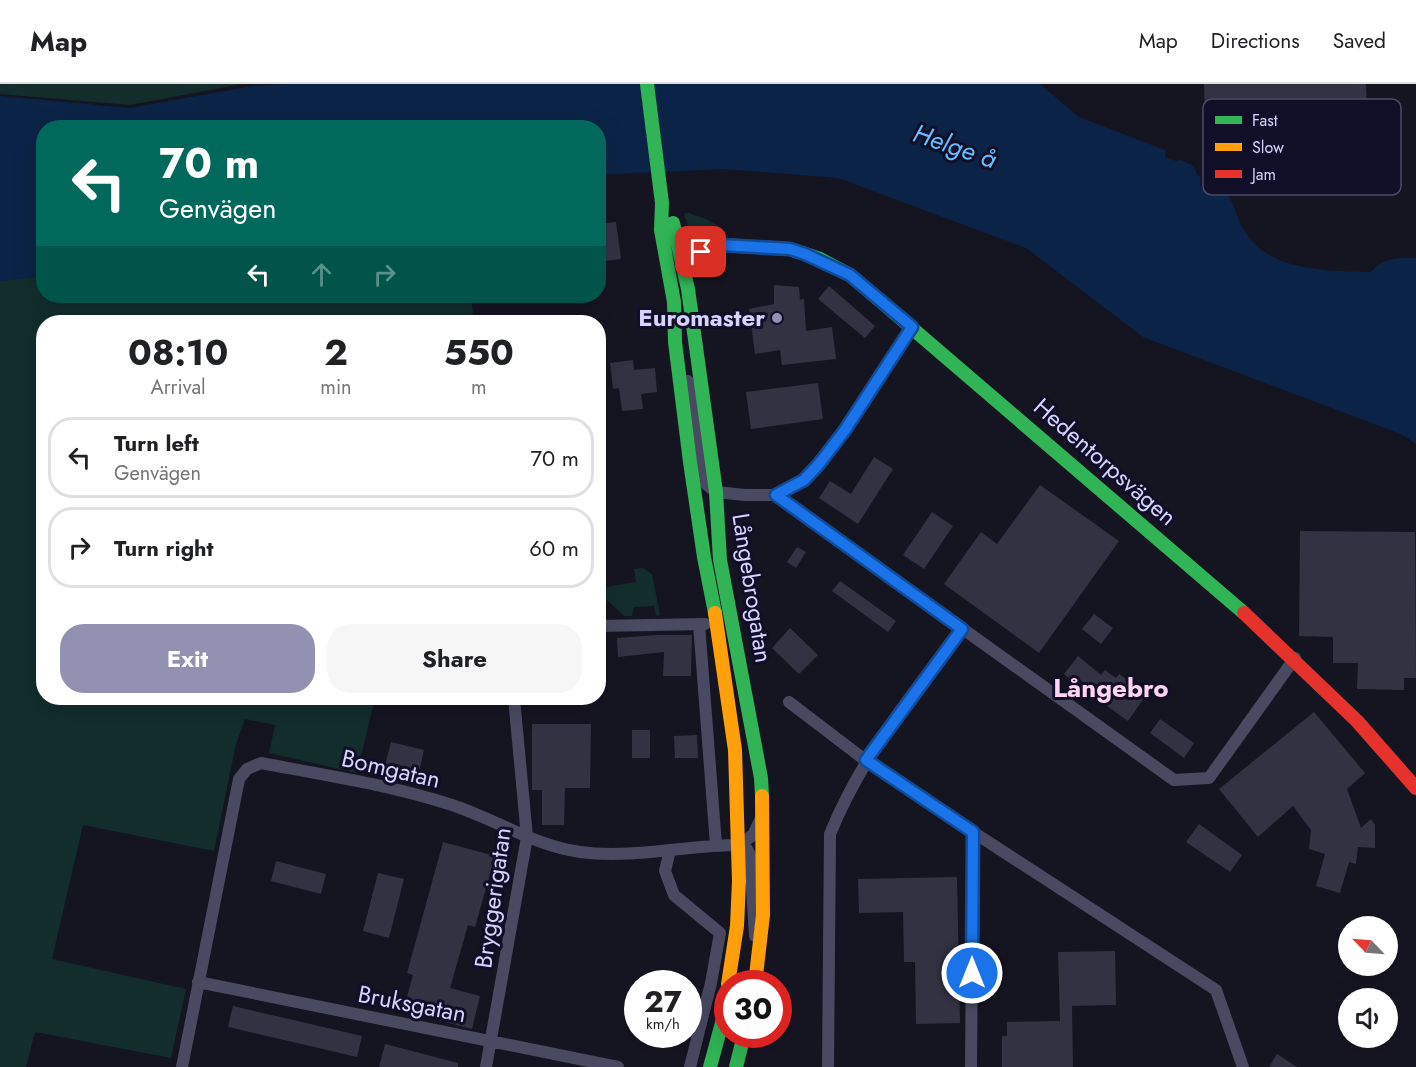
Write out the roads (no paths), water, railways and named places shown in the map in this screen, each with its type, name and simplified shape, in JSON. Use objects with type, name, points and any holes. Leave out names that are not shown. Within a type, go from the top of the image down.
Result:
[{"type":"main road","name":"Långebrogatan","points":[[646,84],[661,198],[661,230],[674,302],[675,342],[690,462],[704,557],[718,623],[735,750],[739,845],[737,926],[730,970]]},
{"type":"main road","name":"Långebrogatan","points":[[661,198],[676,233],[683,266],[716,492],[720,560],[756,740],[763,813],[763,915],[757,970]]},
{"type":"main road","name":"Hedentorpsvägen","points":[[676,233],[721,245],[790,249],[820,260],[850,275],[1044,439],[1295,658],[1379,742],[1416,788]]},
{"type":"main road","name":"Hedentorpsvägen","points":[[670,280],[698,254],[721,245]]},
{"type":"main road","points":[[710,1067],[716,1048]]},
{"type":"main road","points":[[735,1067],[740,1048]]},
{"type":"street","points":[[674,302],[703,475],[706,484],[716,492],[776,495],[804,480],[845,430],[912,327]]},
{"type":"street","points":[[776,495],[1174,780],[1209,778],[1295,658]]},
{"type":"street","name":"Långebrogatan","points":[[606,626],[718,623]]},
{"type":"street","points":[[699,624],[716,845]]},
{"type":"street","points":[[828,1067],[830,834],[843,802],[866,760],[962,629]]},
{"type":"street","points":[[789,702],[866,760],[1216,990],[1243,1067]]},
{"type":"street","name":"Bryggerigatan","points":[[486,1067],[527,837],[515,705]]},
{"type":"street","name":"Bomgatan","points":[[182,1067],[239,779],[247,769],[261,763],[415,794],[457,807],[527,837],[579,852],[609,854],[739,845]]},
{"type":"street","points":[[759,958],[752,911],[750,855],[747,849],[739,845],[753,835],[763,813]]},
{"type":"street","points":[[971,1067],[973,832]]},
{"type":"street","points":[[670,850],[665,871],[674,895],[720,933],[711,983],[690,1067]]},
{"type":"street","name":"Bruksgatan","points":[[198,982],[618,1067]]},
{"type":"street","points":[[715,1067],[717,1048]]},
{"type":"water","name":"Helge å","points":[[288,84],[1040,84],[1079,117],[1165,150],[1165,157],[1176,161],[1181,160],[1193,166],[1198,176],[1201,177],[1200,186],[1203,186],[1203,195],[1228,195],[1244,230],[1255,244],[1268,254],[1301,266],[1337,271],[1371,272],[1386,261],[1397,258],[1416,258],[1416,444],[1403,435],[1143,337],[1026,248],[838,178],[723,169],[606,175],[606,120],[36,120],[36,278],[0,281],[0,96],[130,108],[252,86]]},
{"type":"place","name":"Euromaster","points":[[777,318]]},
{"type":"district","name":"Långebro","points":[[1111,688]]}]
